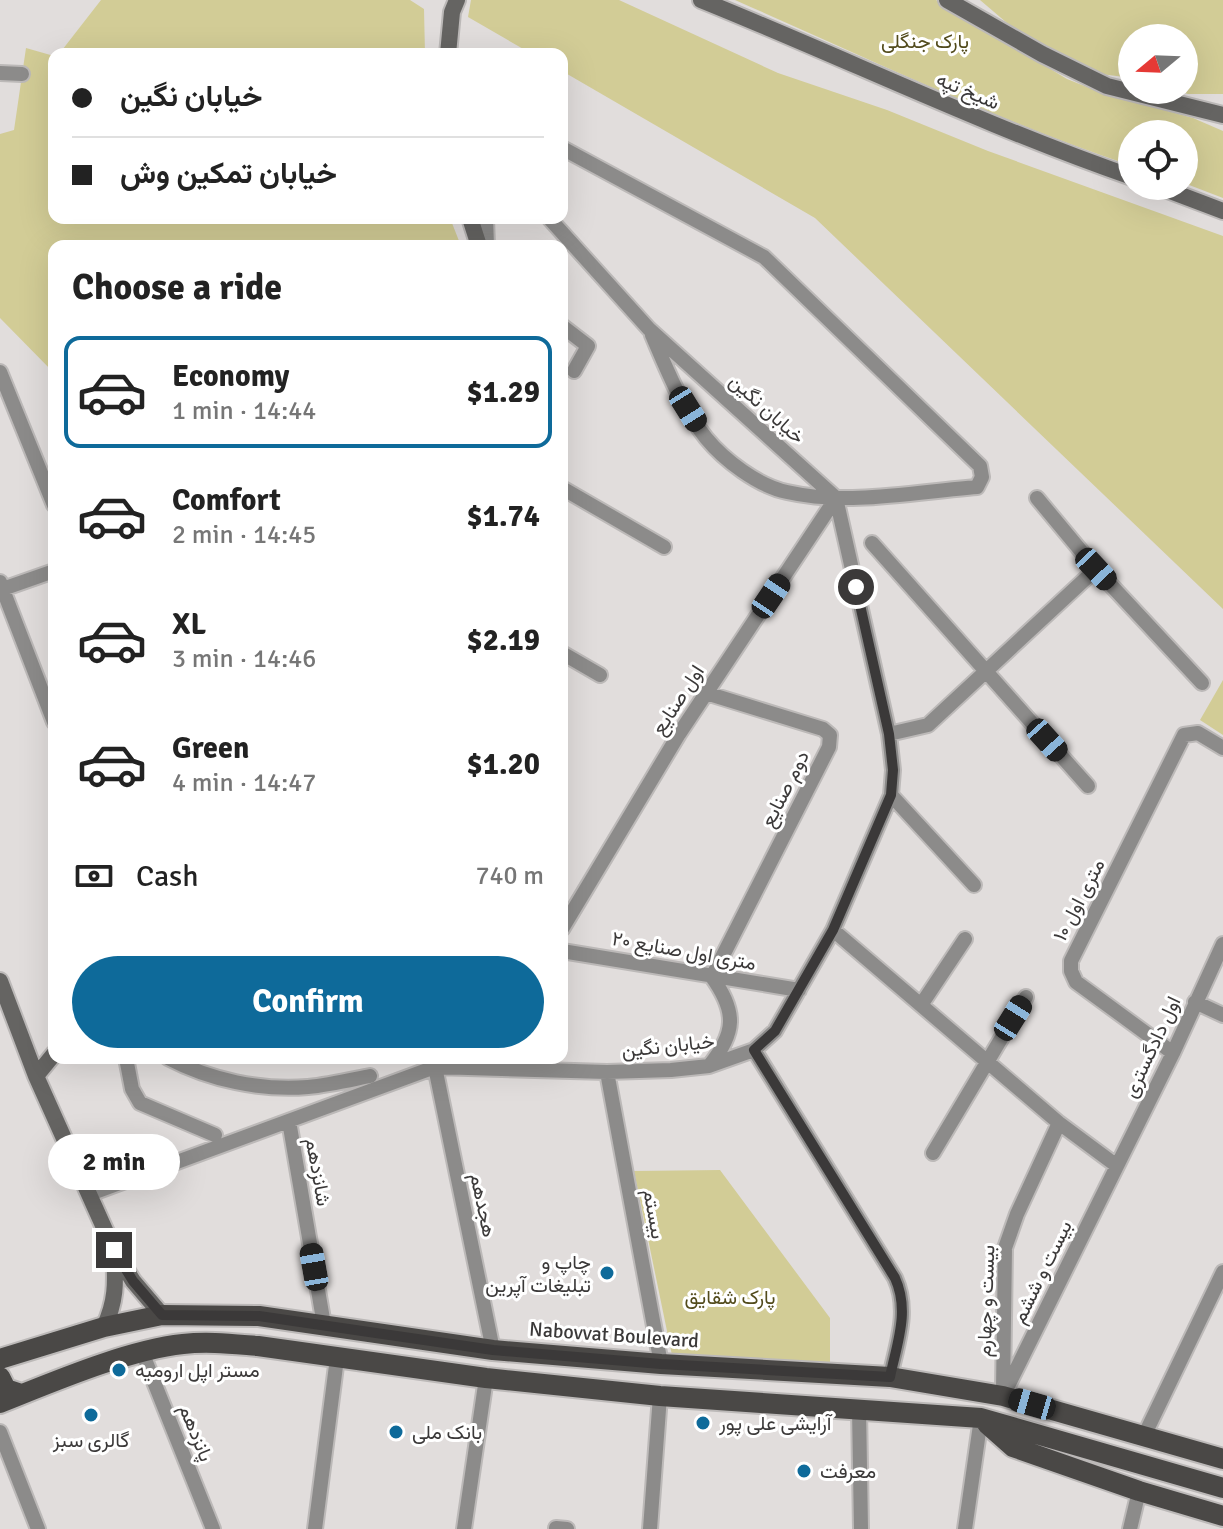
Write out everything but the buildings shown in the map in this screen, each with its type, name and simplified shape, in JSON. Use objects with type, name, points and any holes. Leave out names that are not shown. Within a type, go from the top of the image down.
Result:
[{"type":"main road","name":"Nabovvat Boulevard","points":[[0,1366],[104,1327],[162,1315],[259,1316],[493,1350],[661,1364],[890,1377],[1003,1396],[1223,1459]]},
{"type":"main road","points":[[0,1403],[142,1352],[183,1344],[221,1343],[486,1378],[660,1396],[981,1418],[1223,1488]]},
{"type":"main road","points":[[0,1366],[6,1389],[21,1394]]},
{"type":"main road","points":[[981,1418],[1013,1447],[1139,1491],[1223,1516]]},
{"type":"street","points":[[449,48],[452,12],[457,0]]},
{"type":"street","name":"شیخ تپه","points":[[701,0],[828,51],[963,112],[1118,172]]},
{"type":"street","points":[[953,2],[1042,54],[1107,86],[1223,115]]},
{"type":"street","points":[[0,73],[22,74]]},
{"type":"street","points":[[568,151],[764,257],[980,466],[982,477],[977,487],[836,498],[784,492],[755,478],[726,458],[706,438],[670,378],[649,329]]},
{"type":"street","points":[[1194,200],[1223,211]]},
{"type":"street","name":"خیابان نگین","points":[[90,1194],[435,1067],[607,1072],[709,1066],[754,1050],[775,1031],[833,930],[891,795],[893,770],[889,734],[836,498],[649,329],[554,224]]},
{"type":"street","points":[[568,331],[588,346],[574,371]]},
{"type":"street","points":[[0,372],[48,490]]},
{"type":"street","points":[[568,491],[664,547]]},
{"type":"street","name":"اول صنایع","points":[[568,919],[706,693],[836,498]]},
{"type":"street","points":[[1037,498],[1096,569],[1202,683]]},
{"type":"street","points":[[872,543],[1088,786]]},
{"type":"street","points":[[889,734],[928,725],[1096,569]]},
{"type":"street","points":[[48,573],[1,587],[48,707]]},
{"type":"street","points":[[568,656],[600,675]]},
{"type":"street","name":"دوم صنایع","points":[[706,693],[823,729],[830,735],[829,747],[712,977]]},
{"type":"street","name":"۱۰ متری اول","points":[[1173,1053],[1076,982],[1071,961],[1184,735],[1198,733],[1223,748]]},
{"type":"street","points":[[891,795],[974,885]]},
{"type":"street","points":[[833,930],[1059,1123],[1117,1166]]},
{"type":"street","points":[[921,1005],[965,939]]},
{"type":"street","name":"اول دادگستری","points":[[1117,1166],[1223,944]]},
{"type":"street","name":"۲۰ متری اول صنایع","points":[[568,952],[799,990]]},
{"type":"street","points":[[709,1066],[725,1047],[731,1022],[727,997],[712,977]]},
{"type":"street","points":[[0,981],[36,1076],[114,1250],[133,1281],[162,1315]]},
{"type":"street","points":[[933,1153],[1026,997]]},
{"type":"street","points":[[1195,1002],[1223,1015]]},
{"type":"street","points":[[754,1050],[903,1294],[903,1316],[890,1377]]},
{"type":"street","points":[[36,1076],[48,1061]]},
{"type":"street","points":[[127,1064],[132,1089],[140,1103],[215,1135]]},
{"type":"street","points":[[183,1064],[219,1079],[257,1086],[307,1087],[370,1076]]},
{"type":"street","name":"هجدهم","points":[[435,1067],[493,1350]]},
{"type":"street","name":"بیستم","points":[[607,1072],[661,1364]]},
{"type":"street","name":"شانزدهم","points":[[289,1121],[324,1325]]},
{"type":"street","name":"بیست و چهارم","points":[[1003,1396],[1005,1248],[1017,1214],[1059,1123]]},
{"type":"street","name":"بیست و ششم","points":[[1003,1396],[1117,1166]]},
{"type":"street","points":[[104,1327],[117,1291],[114,1250]]},
{"type":"street","points":[[1144,1436],[1223,1272]]},
{"type":"street","name":"پانزدهم","points":[[142,1352],[213,1529]]},
{"type":"street","points":[[315,1529],[337,1358]]},
{"type":"street","points":[[464,1529],[486,1378]]},
{"type":"street","points":[[650,1529],[660,1396]]},
{"type":"street","points":[[859,1408],[861,1529]]},
{"type":"street","points":[[965,1529],[981,1418]]},
{"type":"street","points":[[0,1432],[38,1529]]},
{"type":"street","points":[[1130,1529],[1139,1491]]},
{"type":"street","points":[[556,1528],[567,1529]]},
{"type":"green space","points":[[101,0],[410,0],[424,9],[425,48],[64,48]]},
{"type":"green space","points":[[471,0],[619,0],[778,73],[887,110],[1118,200],[1223,236],[1223,609],[815,218],[568,74],[568,48],[522,48],[468,17]]},
{"type":"green space","name":"پارک جنگلی","points":[[735,0],[936,0],[1067,79],[1118,97],[1118,104],[1142,104],[1198,120],[1118,120],[1118,161],[981,109]]},
{"type":"green space","points":[[980,0],[1223,0],[1223,94],[1198,94],[1198,24],[1118,24],[1118,76],[1093,73],[1007,23]]},
{"type":"green space","points":[[26,48],[48,54],[48,224],[452,224],[459,240],[48,240],[48,367],[0,318],[0,134],[14,130]]},
{"type":"green space","name":"پارک جنگلی","points":[[1198,120],[1223,131],[1223,198],[1198,188]]},
{"type":"green space","points":[[1223,680],[1223,735],[1200,720]]},
{"type":"green space","name":"پارک شقایق","points":[[720,1170],[830,1318],[830,1372],[673,1360],[634,1171]]},
{"type":"place","name":"چاپ و تبلیغات آپرین","points":[[607,1273]]},
{"type":"place","name":"مستر اپل ارومیه","points":[[119,1370]]},
{"type":"place","name":"گالری سبز","points":[[91,1415]]},
{"type":"place","name":"آرایشی علی پور","points":[[703,1423]]},
{"type":"place","name":"بانک ملی","points":[[396,1432]]},
{"type":"place","name":"معرفت","points":[[804,1471]]},
{"type":"route","points":[[114,1250],[133,1281],[162,1315],[259,1316],[493,1350],[661,1364],[890,1377],[903,1316],[903,1294],[754,1050],[775,1031],[833,930],[891,795],[893,770],[889,734],[856,587]]}]
